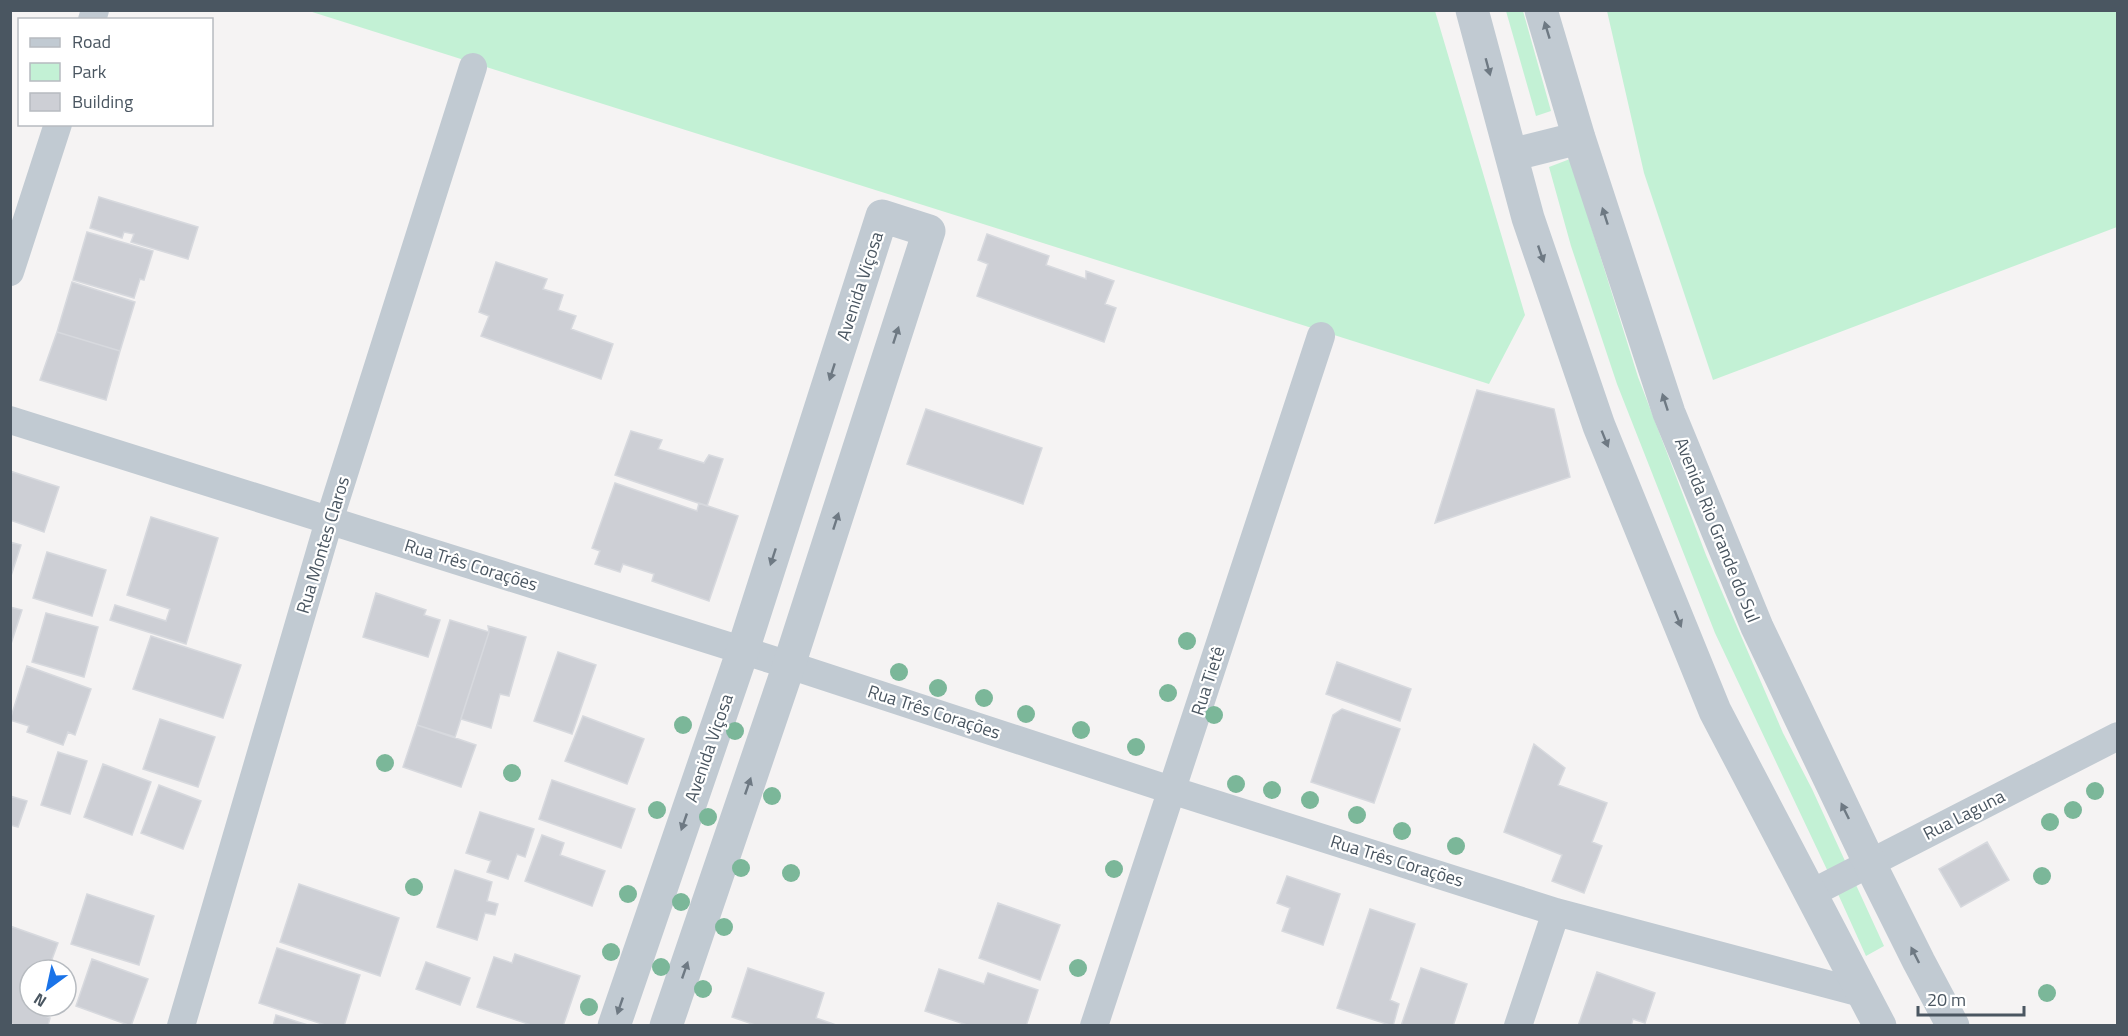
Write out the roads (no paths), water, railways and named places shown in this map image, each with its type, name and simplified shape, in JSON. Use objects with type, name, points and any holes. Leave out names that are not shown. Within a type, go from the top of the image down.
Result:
[{"type":"street","points":[[1472,10],[1528,218],[1567,337],[1617,470],[1715,711],[1880,1026]]},
{"type":"street","name":"Avenida Rio Grande do Sul","points":[[1541,10],[1579,138],[1669,413],[1757,627],[1918,962],[1953,1026]]},
{"type":"street","name":"Rua Montes Claros","points":[[181,1026],[329,521],[473,67]]},
{"type":"street","points":[[10,272],[57,126]]},
{"type":"street","points":[[1511,154],[1579,138]]},
{"type":"street","name":"Avenida Viçosa","points":[[614,1026],[743,650],[882,216],[929,231],[789,665],[666,1026]]},
{"type":"street","name":"Rua Tietê","points":[[1094,1026],[1322,336]]},
{"type":"street","name":"Rua Três Corações","points":[[10,420],[743,650],[1556,912],[1861,993]]},
{"type":"street","name":"Rua Laguna","points":[[1810,894],[2118,736]]},
{"type":"street","points":[[1518,1026],[1556,912]]}]
